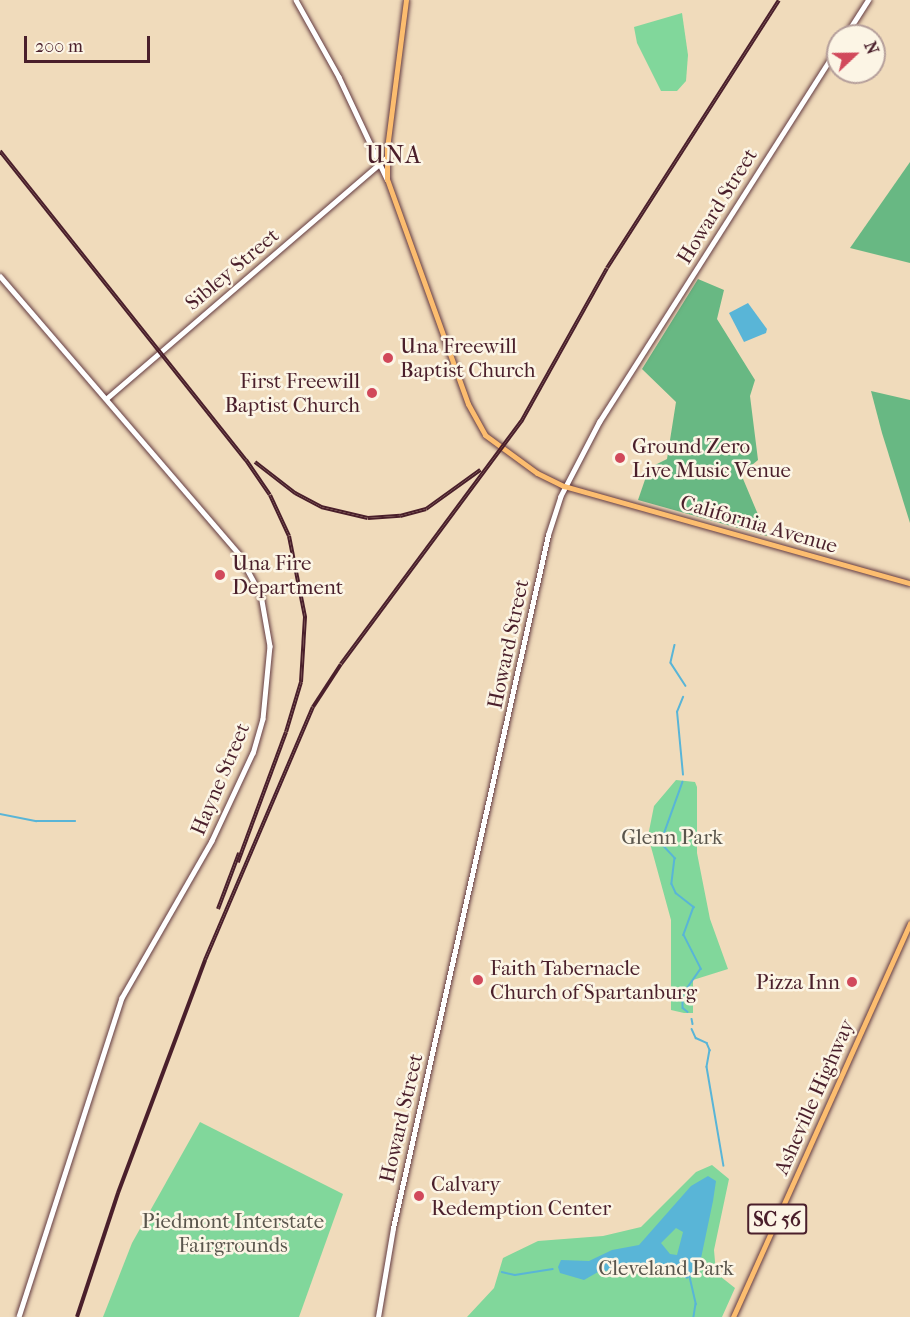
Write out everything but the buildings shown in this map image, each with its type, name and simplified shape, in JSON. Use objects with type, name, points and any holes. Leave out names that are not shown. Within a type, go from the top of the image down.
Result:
[{"type":"main road","name":"California Avenue","points":[[406,0],[386,158],[387,179],[476,422],[509,454],[564,486],[910,583]]},
{"type":"main road","name":"Asheville Highway","points":[[733,1317],[910,923]]},
{"type":"street","points":[[296,0],[339,77],[387,179]]},
{"type":"street","points":[[853,24],[868,0]]},
{"type":"street","name":"Howard Street","points":[[378,1317],[393,1228],[548,535],[564,486],[599,422],[826,66]]},
{"type":"street","name":"Sibley Street","points":[[106,399],[386,158]]},
{"type":"street","name":"Hayne Street","points":[[0,276],[248,567],[267,616],[267,682],[257,742],[234,796],[116,1013],[19,1316]]},
{"type":"green space","points":[[682,13],[688,55],[686,81],[677,91],[661,91],[637,43],[634,27]]},
{"type":"green space","points":[[910,162],[910,263],[850,248]]},
{"type":"green space","points":[[698,279],[724,290],[717,319],[755,380],[750,396],[758,460],[741,474],[767,536],[638,500],[649,468],[667,459],[676,402],[642,369]]},
{"type":"green space","points":[[871,391],[910,400],[910,523],[882,433]]},
{"type":"green space","name":"Glenn Park","points":[[676,780],[695,782],[697,787],[697,853],[710,919],[728,969],[693,980],[693,1013],[671,1010],[671,920],[648,836],[654,806]]},
{"type":"green space","name":"Piedmont Interstate Fairgrounds","points":[[200,1122],[343,1194],[299,1317],[103,1317],[132,1243]]},
{"type":"green space","name":"Cleveland Park","points":[[712,1165],[729,1179],[714,1250],[716,1273],[735,1288],[722,1317],[467,1317],[494,1288],[503,1258],[538,1241],[603,1236],[641,1227],[696,1172]]},
{"type":"water","points":[[748,303],[767,329],[766,333],[744,342],[729,313]]},
{"type":"water","points":[[708,1176],[716,1181],[700,1263],[687,1279],[677,1272],[664,1275],[652,1264],[598,1272],[584,1280],[560,1273],[558,1267],[561,1260],[589,1261],[612,1250],[639,1245],[691,1186]],"holes":[[[676,1228],[683,1232],[677,1255],[670,1254],[661,1243]]]},
{"type":"waterway","points":[[675,645],[671,663],[686,686]]},
{"type":"waterway","points":[[683,697],[677,712],[683,775]]},
{"type":"waterway","points":[[683,782],[661,843],[675,858],[672,884],[676,893],[694,907],[684,935],[701,969],[683,995],[683,1008],[688,1012]]},
{"type":"waterway","points":[[0,814],[36,821],[75,821]]},
{"type":"waterway","points":[[692,1019],[693,1024]]},
{"type":"waterway","points":[[692,1029],[696,1038],[707,1043],[710,1050],[707,1067],[724,1166]]},
{"type":"waterway","points":[[502,1272],[515,1275],[553,1269]]},
{"type":"waterway","points":[[690,1277],[696,1304],[694,1317]]},
{"type":"railway","points":[[77,1317],[118,1193],[205,960],[313,707],[341,664],[521,422],[607,268],[779,0]]},
{"type":"railway","points":[[0,151],[246,460],[270,495],[289,536],[305,617],[301,682],[286,732],[238,862]]},
{"type":"railway","points":[[255,462],[295,493],[321,507],[368,518],[400,516],[426,509],[480,470]]},
{"type":"railway","points":[[218,909],[239,853]]},
{"type":"place","name":"Una Freewill Baptist Church","points":[[388,358]]},
{"type":"place","name":"First Freewill Baptist Church","points":[[372,393]]},
{"type":"place","name":"Ground Zero Live Music Venue","points":[[620,458]]},
{"type":"place","name":"Una Fire Department","points":[[220,575]]},
{"type":"place","name":"Faith Tabernacle Church of Spartanburg","points":[[478,980]]},
{"type":"place","name":"Pizza Inn","points":[[852,982]]},
{"type":"place","name":"Calvary Redemption Center","points":[[419,1196]]},
{"type":"district","name":"UNA","points":[[394,156]]}]
